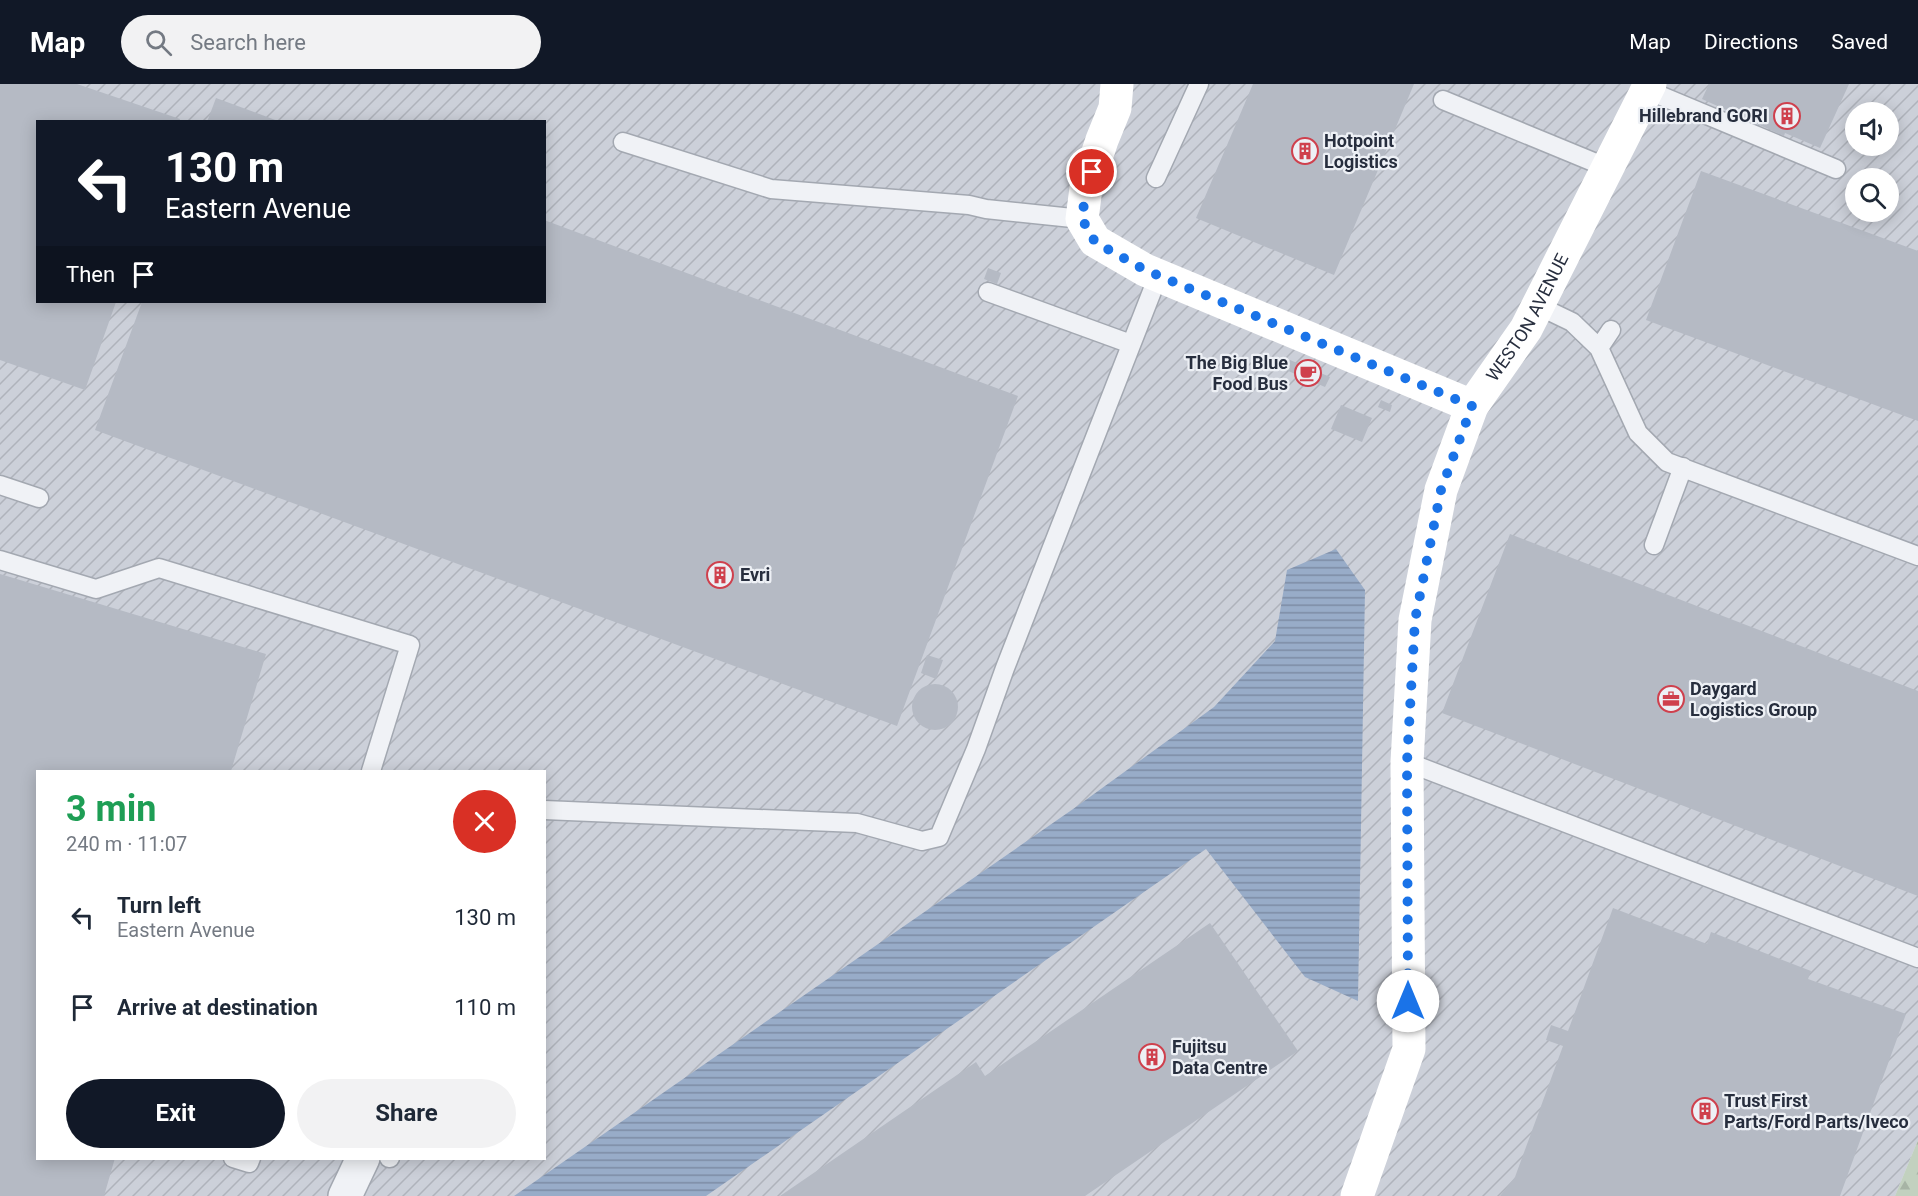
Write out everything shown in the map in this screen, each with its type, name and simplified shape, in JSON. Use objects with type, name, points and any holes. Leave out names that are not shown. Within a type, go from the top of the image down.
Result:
[{"type":"street","points":[[1117,84],[1115,108],[1086,188],[1082,219],[1095,242],[1158,276],[1472,406]]},
{"type":"street","name":"WESTON AVENUE","points":[[1357,1196],[1408,1049],[1407,762],[1415,620],[1441,490],[1472,406],[1526,330],[1648,87]]},
{"type":"street","points":[[345,1196],[362,1160]]},
{"type":"lane","points":[[1156,178],[1198,84]]},
{"type":"lane","points":[[1648,87],[1836,169]]},
{"type":"lane","points":[[1443,100],[1608,168]]},
{"type":"lane","points":[[623,142],[771,189],[969,205],[986,209],[1082,219]]},
{"type":"lane","points":[[546,810],[857,823],[922,841],[939,837],[976,749],[1005,668],[1158,276]]},
{"type":"lane","points":[[988,292],[1131,344]]},
{"type":"lane","points":[[1540,302],[1547,310],[1572,322],[1599,348],[1638,433],[1667,462],[1918,556]]},
{"type":"lane","points":[[1599,348],[1611,330]]},
{"type":"lane","points":[[1654,545],[1683,467]]},
{"type":"lane","points":[[0,485],[39,498]]},
{"type":"lane","points":[[0,560],[96,589],[159,568],[410,645],[371,770]]},
{"type":"lane","points":[[1407,762],[1918,957]]},
{"type":"shaded area","points":[[0,84],[1918,84],[1918,1140],[1895,1196],[0,1196]]},
{"type":"green space","points":[[1918,1140],[1918,1196],[1895,1196]]},
{"type":"water","points":[[1336,549],[1365,590],[1358,1001],[1305,977],[1206,849],[706,1196],[514,1196],[1076,807],[1214,707],[1275,641],[1287,570]]},
{"type":"building","points":[[0,84],[77,84],[180,119],[36,120],[36,303],[116,303],[85,390],[0,360]]},
{"type":"building","name":"Hotpoint Logistics","points":[[1253,84],[1414,84],[1334,275],[1196,218]]},
{"type":"building","name":"Hillebrand GORI","points":[[1709,84],[1849,84],[1820,148],[1785,133],[1784,136],[1702,99]]},
{"type":"building","points":[[216,98],[275,120],[208,120]]},
{"type":"building","points":[[1701,171],[1918,251],[1918,421],[1646,320]]},
{"type":"building","name":"Evri","points":[[546,221],[1018,396],[897,726],[95,430],[142,303],[546,303]]},
{"type":"building","points":[[988,268],[1001,273],[997,284],[984,279]]},
{"type":"building","name":"The Big Blue Food Bus","points":[[1290,360],[1330,377],[1325,387],[1286,370]]},
{"type":"building","points":[[1381,400],[1392,405],[1390,412],[1378,407]]},
{"type":"building","points":[[1341,405],[1372,418],[1362,442],[1331,429]]},
{"type":"building","points":[[1510,534],[1918,691],[1918,896],[1442,713]]},
{"type":"building","points":[[0,574],[266,654],[231,770],[36,770],[36,1160],[114,1160],[104,1196],[0,1196]]},
{"type":"building","points":[[927,655],[943,660],[936,679],[921,673]]},
{"type":"building","points":[[935,684],[951,691],[958,707],[951,723],[935,730],[919,723],[912,707],[919,691]]},
{"type":"building","name":"Trust First Parts/Ford Parts/Iveco","points":[[1613,908],[1707,944],[1711,932],[1811,971],[1808,979],[1906,1014],[1840,1196],[1500,1196],[1515,1177],[1563,1046],[1546,1040],[1551,1025],[1568,1031]]},
{"type":"building","name":"Fujitsu Data Centre","points":[[1210,923],[1298,1051],[1085,1196],[780,1196],[976,1062],[985,1076]]},
{"type":"place","name":"Hillebrand GORI","points":[[1787,116]]},
{"type":"place","name":"Hotpoint Logistics","points":[[1305,151]]},
{"type":"place","name":"The Big Blue Food Bus","points":[[1308,373]]},
{"type":"place","name":"Evri","points":[[720,575]]},
{"type":"place","name":"Daygard Logistics Group","points":[[1671,699]]},
{"type":"place","name":"Fujitsu Data Centre","points":[[1152,1057]]},
{"type":"place","name":"Trust First Parts/Ford Parts/Iveco","points":[[1705,1111]]},
{"type":"route","points":[[1092,172],[1086,188],[1082,219],[1095,242],[1145,270],[1472,406],[1441,490],[1415,620],[1407,762],[1408,1001]]}]
